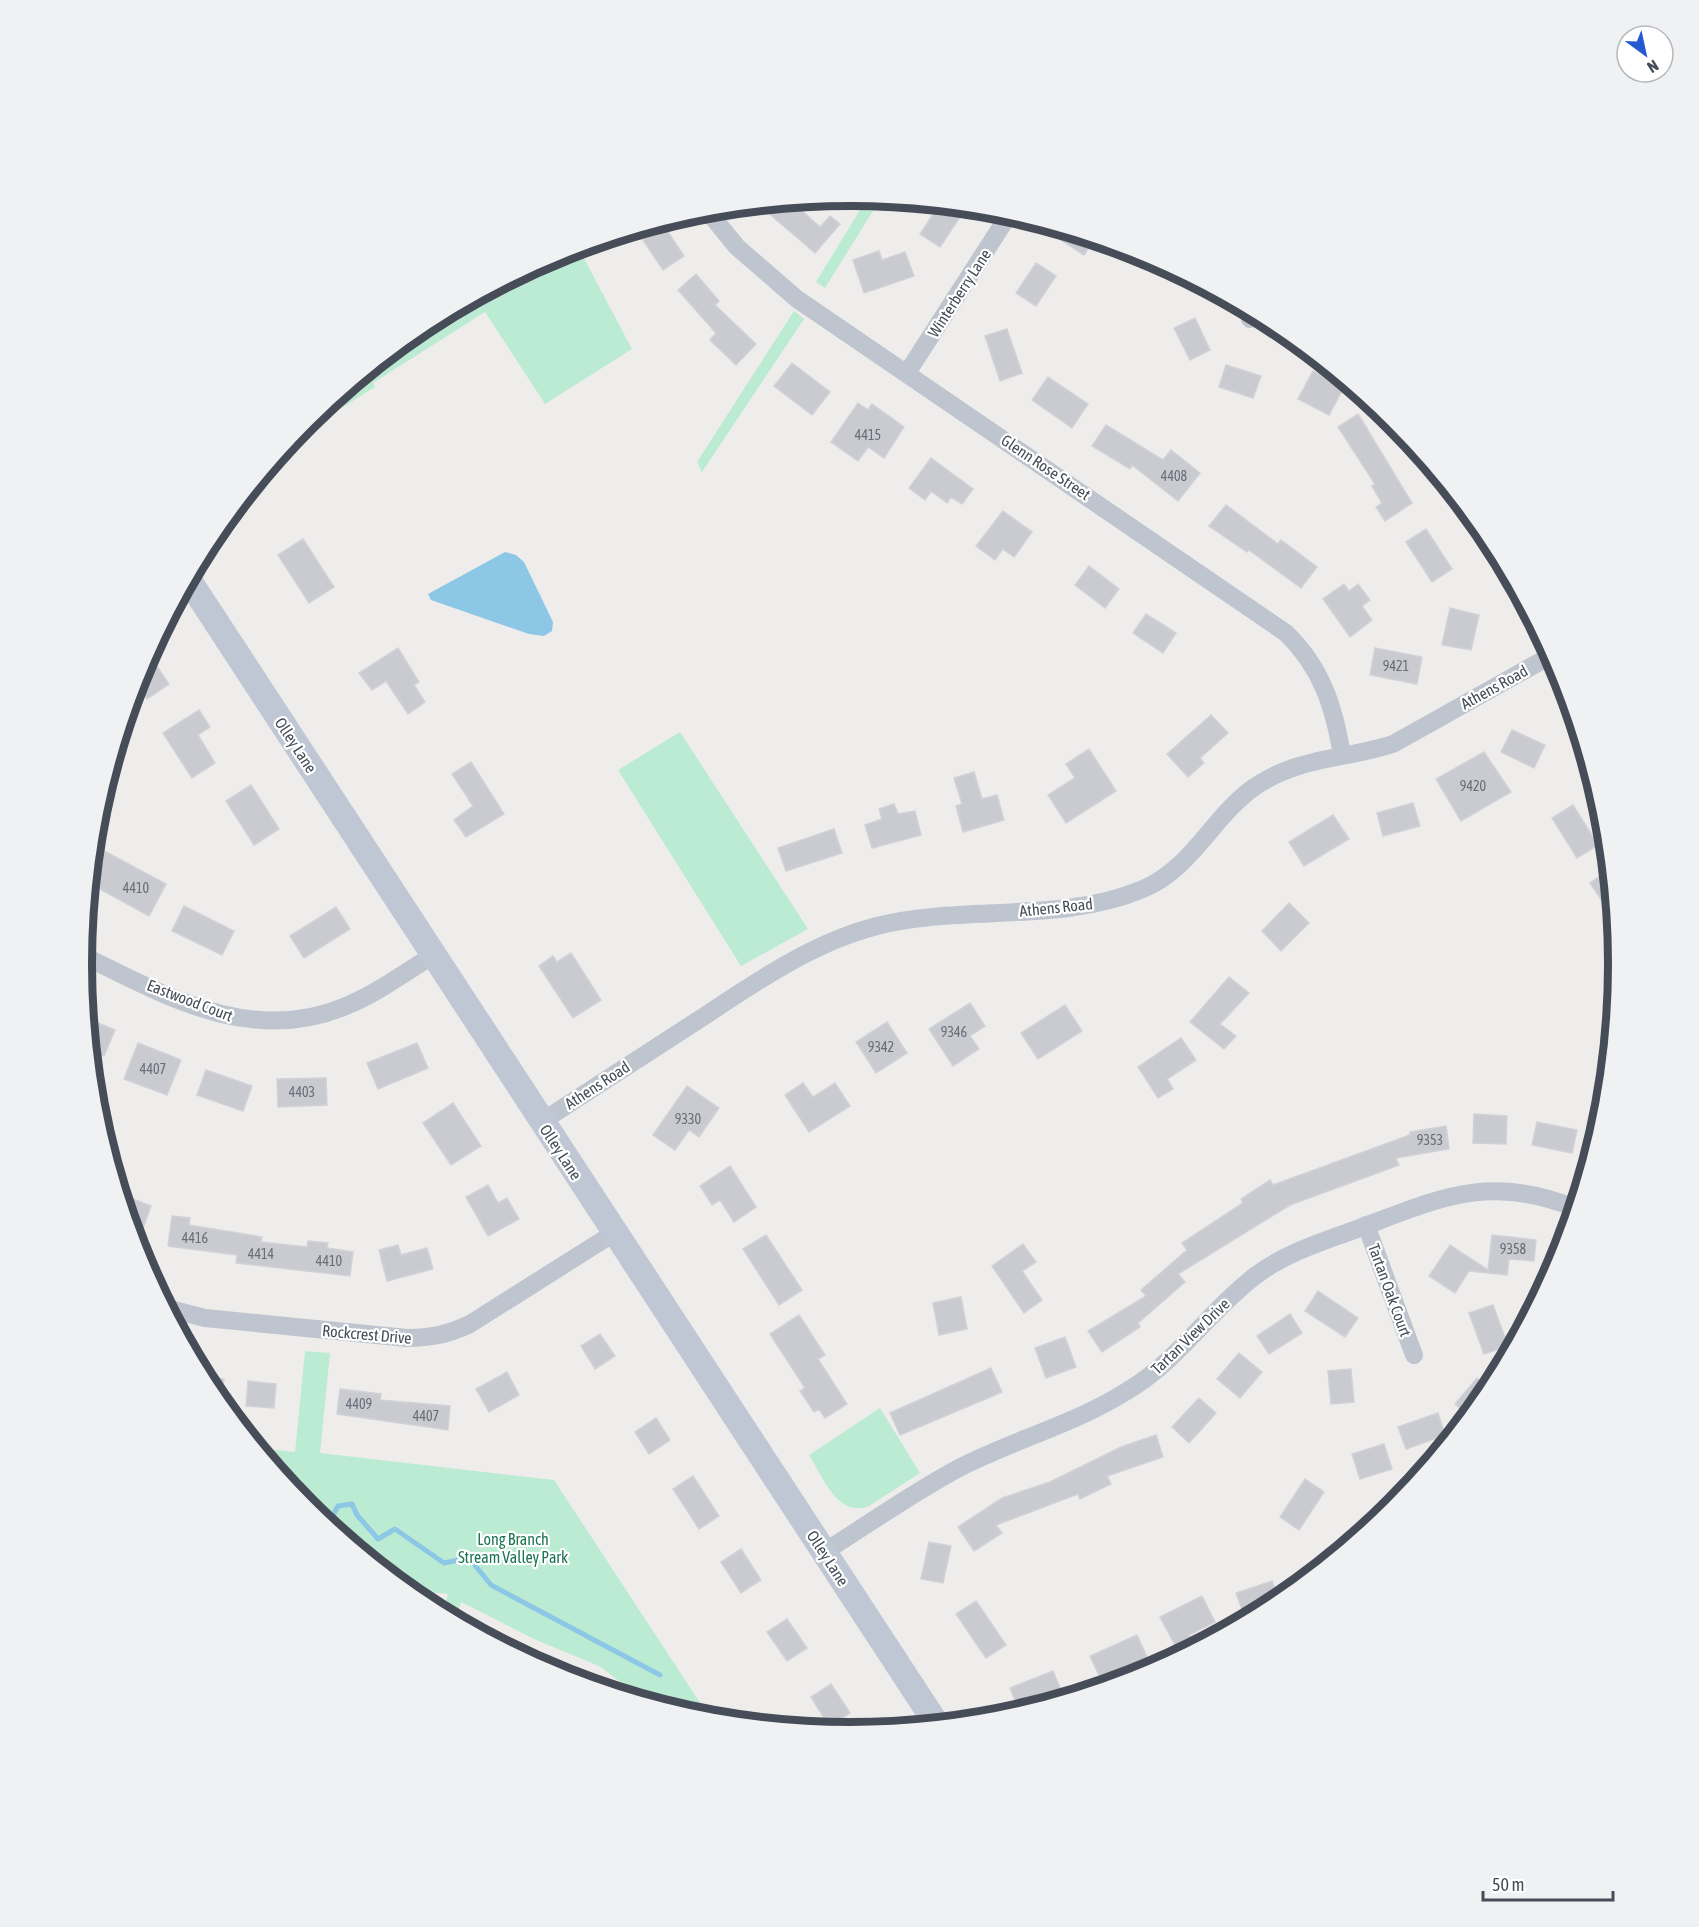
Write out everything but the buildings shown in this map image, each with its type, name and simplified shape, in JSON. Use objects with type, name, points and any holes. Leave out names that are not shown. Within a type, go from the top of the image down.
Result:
[{"type":"main road","name":"Olley Lane","points":[[192,586],[432,956],[931,1717]]},
{"type":"street","name":"Glenn Rose Street","points":[[713,218],[737,247],[797,299],[1286,633],[1309,658],[1326,688],[1334,711],[1342,755]]},
{"type":"street","name":"Winterberry Lane","points":[[908,373],[1004,222]]},
{"type":"street","name":"Athens Road","points":[[541,1122],[762,978],[814,950],[856,933],[904,920],[1084,905],[1144,889],[1168,875],[1189,858],[1229,811],[1255,787],[1293,766],[1393,744],[1544,660]]},
{"type":"street","name":"Eastwood Court","points":[[92,959],[212,1011],[255,1022],[277,1023],[322,1015],[345,1006],[368,996],[432,956]]},
{"type":"street","name":"Tartan View Drive","points":[[824,1552],[960,1468],[1126,1392],[1163,1365],[1226,1300],[1257,1275],[1305,1248],[1431,1201],[1466,1192],[1490,1190],[1530,1193],[1567,1205]]},
{"type":"street","name":"Tartan Oak Court","points":[[1366,1225],[1414,1355]]},
{"type":"street","name":"Rockcrest Drive","points":[[176,1311],[205,1318],[407,1338],[431,1338],[454,1332],[470,1324],[614,1233]]},
{"type":"green space","points":[[862,206],[876,207],[825,288],[816,282]]},
{"type":"green space","points":[[582,255],[632,349],[545,404],[485,312],[373,383],[375,387],[322,421],[388,362],[428,333],[514,284]]},
{"type":"green space","points":[[794,311],[804,319],[702,472],[697,462]]},
{"type":"green space","points":[[680,732],[808,929],[741,966],[618,770]]},
{"type":"green space","name":"Long Branch Stream Valley Park","points":[[305,1351],[330,1353],[320,1453],[554,1480],[703,1707],[629,1688],[599,1666],[536,1640],[461,1602],[458,1612],[445,1604],[448,1594],[425,1592],[388,1565],[314,1499],[268,1449],[295,1452]]},
{"type":"green space","points":[[880,1408],[920,1473],[869,1506],[858,1508],[848,1506],[832,1493],[809,1455]]},
{"type":"water","points":[[505,552],[516,555],[524,562],[553,622],[552,631],[544,636],[529,634],[431,600],[428,594]]},
{"type":"waterway","points":[[332,1516],[338,1506],[352,1504],[357,1515],[378,1539],[395,1529],[444,1563],[469,1558],[491,1585],[660,1675]]}]
